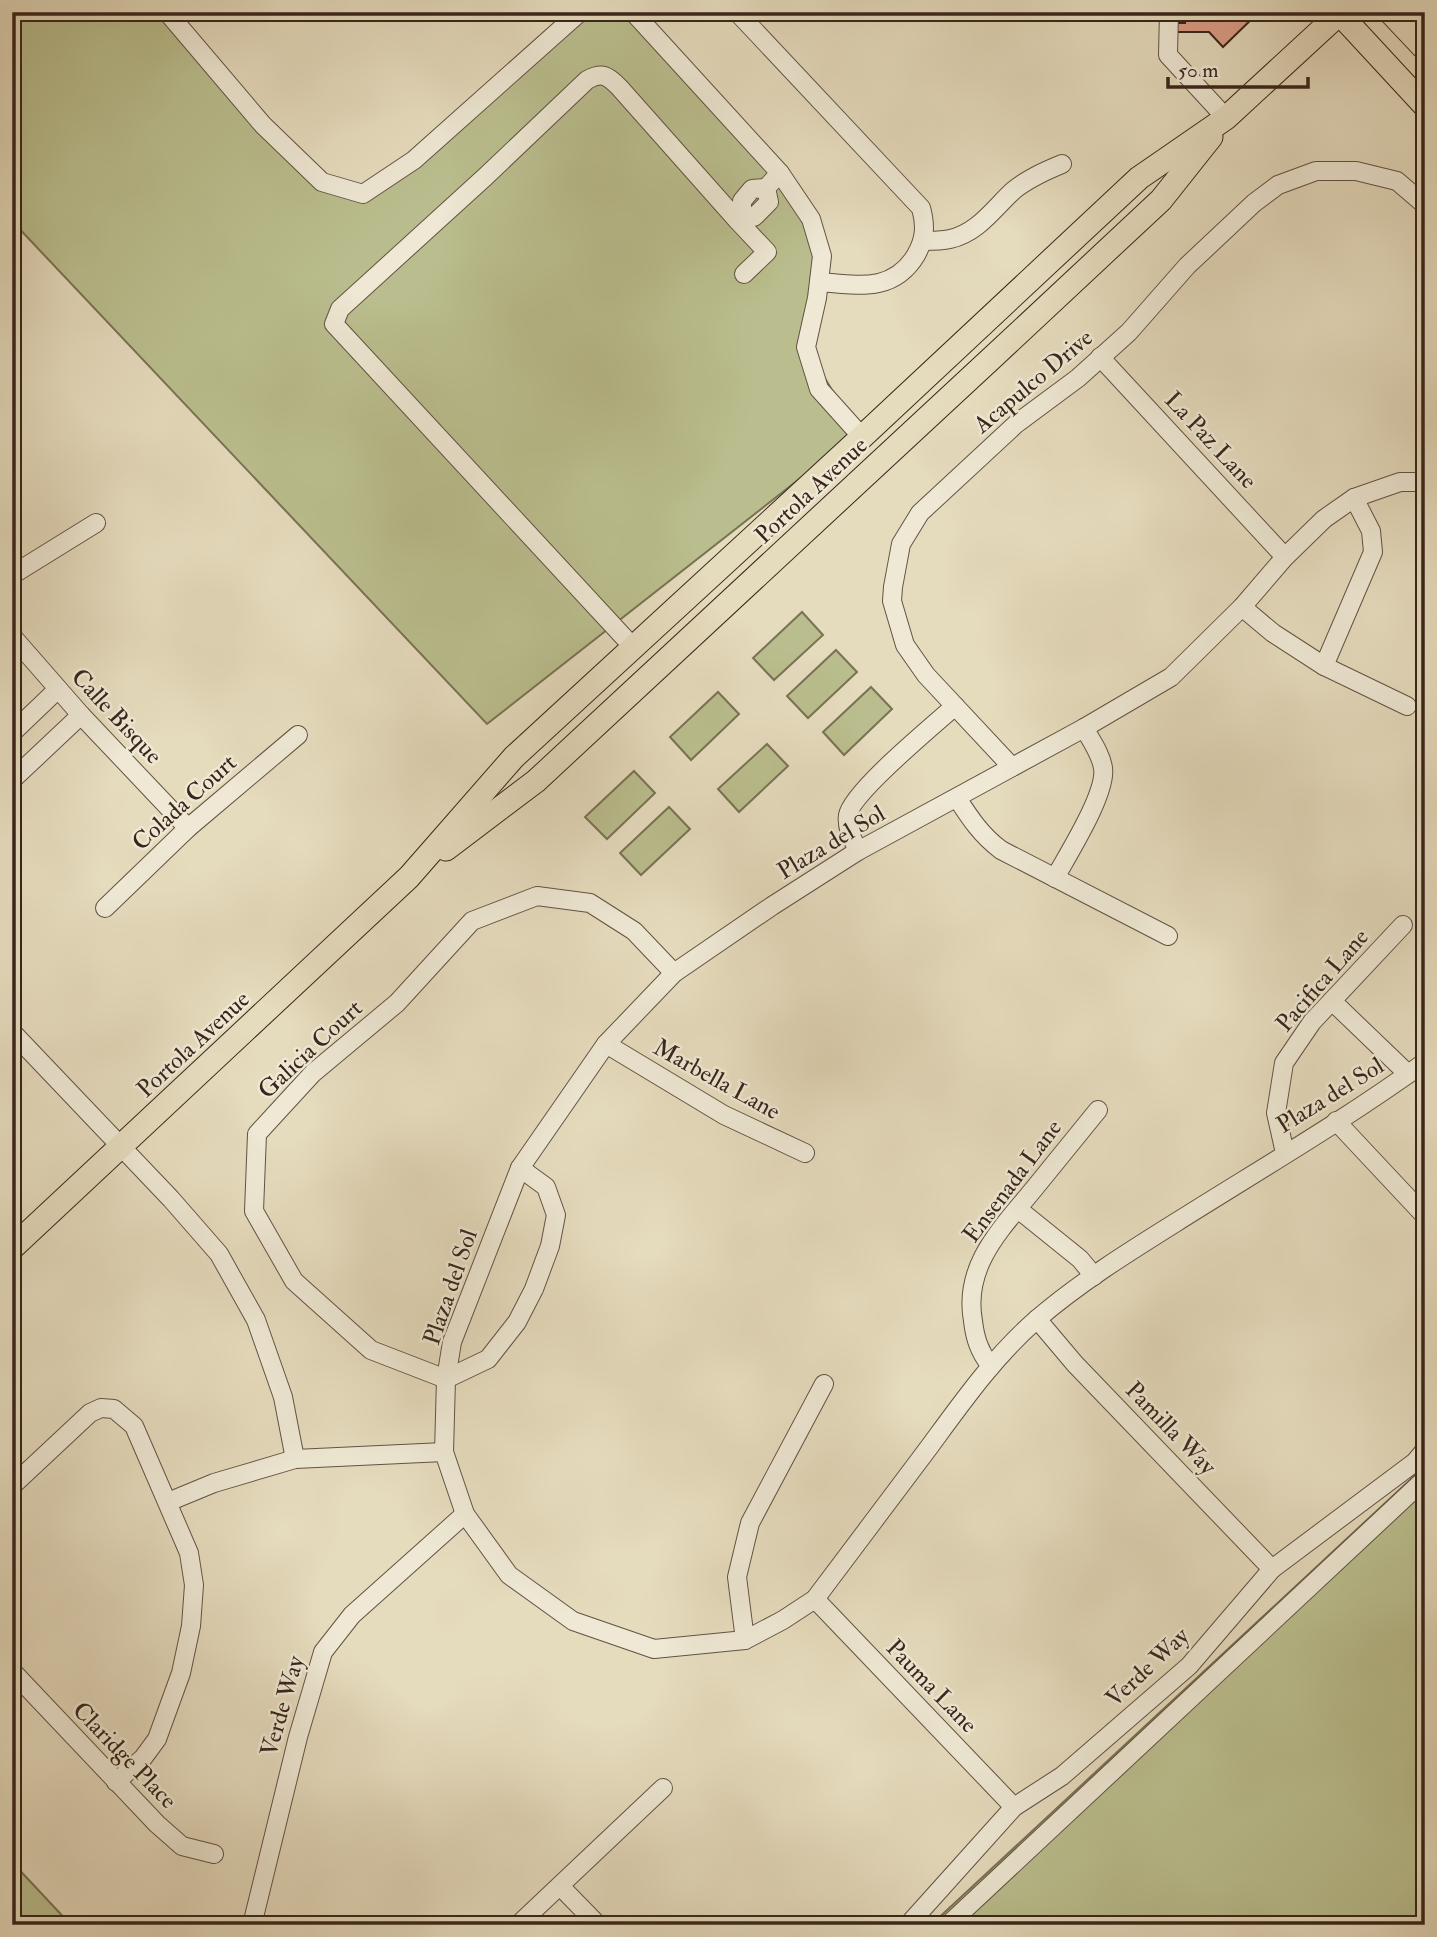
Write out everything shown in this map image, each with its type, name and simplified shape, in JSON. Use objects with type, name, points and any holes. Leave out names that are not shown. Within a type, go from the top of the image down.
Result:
[{"type":"main road","points":[[1390,12],[1425,49]]},
{"type":"main road","name":"Portola Avenue","points":[[12,1248],[409,877],[514,757],[862,438],[1139,178],[1226,118],[1339,13]]},
{"type":"main road","points":[[1339,13],[1425,106]]},
{"type":"main road","name":"Portola Avenue","points":[[409,877],[536,781],[1161,200],[1226,118]]},
{"type":"main road","points":[[772,561],[782,536],[789,527],[857,463],[864,453],[862,438]]},
{"type":"street","points":[[167,12],[263,125],[322,183],[363,194],[414,160],[580,12]]},
{"type":"street","points":[[633,12],[780,173],[811,219],[822,256],[806,347],[819,389],[862,438]]},
{"type":"street","points":[[737,12],[921,208],[925,223],[923,242],[908,267],[899,276],[887,282],[819,282]]},
{"type":"street","points":[[1169,12],[1168,55],[1226,118]]},
{"type":"street","points":[[633,647],[334,324],[340,309],[587,80],[598,74],[607,75],[619,87],[739,217],[767,252],[744,274]]},
{"type":"street","points":[[923,242],[951,239],[968,232],[1034,176],[1062,164]]},
{"type":"street","name":"Acapulco Drive","points":[[1012,767],[926,675],[905,645],[892,601],[901,544],[920,513],[1016,424],[1078,378],[1129,332],[1187,267],[1254,202],[1278,185],[1316,171],[1356,171],[1397,181],[1425,205]]},
{"type":"street","points":[[739,217],[742,201],[752,189],[766,188],[780,173]]},
{"type":"street","name":"La Paz Lane","points":[[1101,357],[1285,557]]},
{"type":"street","name":"Plaza del Sol","points":[[1425,482],[1400,482],[1354,498],[1324,519],[1285,557],[1242,607],[1171,677],[1084,728],[858,851],[772,906],[674,973],[606,1044],[520,1168],[452,1342],[446,1379],[444,1452],[465,1514],[509,1575],[573,1621],[654,1649],[746,1640],[815,1599],[990,1365],[1037,1319],[1116,1259],[1317,1135],[1425,1062]]},
{"type":"street","points":[[1324,666],[1373,552],[1371,531],[1354,498]]},
{"type":"street","points":[[12,575],[96,523]]},
{"type":"street","points":[[1242,607],[1283,640],[1324,666],[1406,706]]},
{"type":"street","name":"Calle Bisque","points":[[12,636],[81,715],[188,828]]},
{"type":"street","points":[[12,733],[58,689]]},
{"type":"street","points":[[858,851],[847,825],[851,805],[955,706]]},
{"type":"street","points":[[13,777],[81,715]]},
{"type":"street","points":[[1055,878],[1096,802],[1103,779],[1104,770],[1100,759],[1084,728]]},
{"type":"street","name":"Colada Court","points":[[105,908],[188,828],[298,735]]},
{"type":"street","points":[[957,798],[973,823],[1001,850],[1168,936]]},
{"type":"street","name":"Galicia Court","points":[[446,1379],[370,1350],[294,1281],[254,1211],[257,1134],[313,1073],[397,1003],[472,921],[537,897],[590,903],[634,932],[674,973]]},
{"type":"street","name":"Pacifica Lane","points":[[1285,1153],[1276,1113],[1284,1063],[1312,1022],[1403,926]]},
{"type":"street","points":[[1332,1001],[1408,1074]]},
{"type":"street","points":[[12,1032],[171,1199],[219,1254],[256,1320],[283,1397],[295,1459]]},
{"type":"street","name":"Marbella Lane","points":[[606,1044],[723,1115],[805,1153]]},
{"type":"street","name":"Ensenada Lane","points":[[990,1365],[981,1354],[975,1337],[971,1297],[974,1277],[988,1246],[1098,1110]]},
{"type":"street","points":[[1336,1121],[1425,1216]]},
{"type":"street","points":[[446,1379],[488,1359],[510,1332],[534,1289],[550,1246],[556,1215],[546,1187],[520,1168]]},
{"type":"street","points":[[1018,1209],[1080,1259],[1094,1276]]},
{"type":"street","name":"Pamilla Way","points":[[1037,1319],[1075,1364],[1272,1569]]},
{"type":"street","points":[[746,1640],[737,1577],[750,1523],[824,1384]]},
{"type":"street","points":[[12,1486],[90,1413],[101,1408],[114,1409],[134,1426],[189,1553],[194,1586],[191,1626],[181,1673],[157,1739],[143,1758],[116,1782]]},
{"type":"street","name":"Verde Way","points":[[908,1925],[1014,1807],[1062,1776],[1189,1667],[1272,1569],[1415,1462],[1425,1450]]},
{"type":"street","points":[[168,1502],[214,1483],[295,1459],[444,1452]]},
{"type":"street","points":[[948,1925],[1425,1479]]},
{"type":"street","name":"Verde Way","points":[[251,1925],[323,1652],[352,1615],[465,1514]]},
{"type":"street","name":"Pauma Lane","points":[[815,1599],[1014,1807]]},
{"type":"street","name":"Claridge Place","points":[[12,1671],[157,1824],[183,1846],[214,1854]]},
{"type":"street","points":[[518,1925],[663,1788]]},
{"type":"street","points":[[559,1886],[598,1925]]},
{"type":"green space","points":[[12,12],[165,12],[322,182],[363,194],[567,12],[643,12],[780,173],[822,256],[806,347],[858,433],[487,724],[12,221]]},
{"type":"green space","points":[[802,612],[823,635],[774,680],[753,658]]},
{"type":"green space","points":[[836,650],[857,672],[808,718],[787,696]]},
{"type":"green space","points":[[871,687],[892,709],[844,755],[823,732]]},
{"type":"green space","points":[[718,692],[739,714],[691,760],[670,737]]},
{"type":"green space","points":[[767,744],[788,766],[739,812],[718,789]]},
{"type":"green space","points":[[634,771],[655,793],[607,839],[585,817]]},
{"type":"green space","points":[[669,807],[690,829],[641,875],[620,853]]},
{"type":"green space","points":[[1425,1466],[1425,1925],[931,1925]]},
{"type":"green space","points":[[12,1862],[71,1925],[12,1925]]},
{"type":"building","points":[[1185,12],[1259,12],[1223,47],[1209,32],[1176,32],[1176,23],[1185,23]]}]
